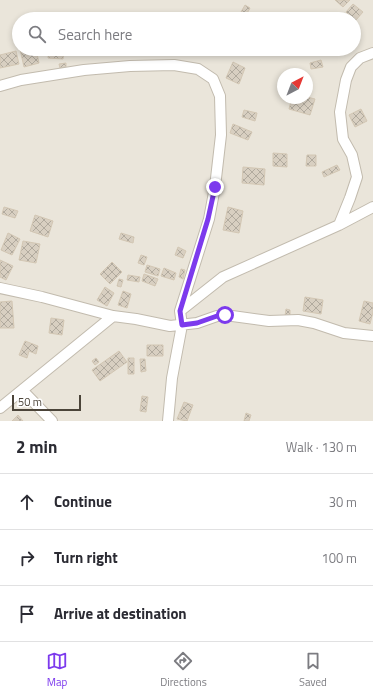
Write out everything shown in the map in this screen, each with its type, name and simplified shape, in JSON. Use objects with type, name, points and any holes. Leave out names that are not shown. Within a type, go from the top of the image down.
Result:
[{"type":"street","points":[[340,224],[357,176],[352,155],[343,139],[340,112],[346,80],[351,67],[360,58],[373,54]]},
{"type":"street","points":[[0,86],[21,80],[84,70],[130,66],[174,65],[198,69],[213,78],[220,96],[221,104],[221,135],[215,187],[208,219],[180,311],[182,325],[172,378],[168,421]]},
{"type":"street","points":[[180,311],[223,277],[340,224],[373,207]]},
{"type":"street","points":[[0,288],[42,297],[113,316],[170,326],[197,323],[217,316],[225,315],[269,321],[298,320],[314,323],[344,333],[373,336]]},
{"type":"street","points":[[0,408],[113,316]]},
{"type":"street","points":[[22,390],[52,421]]},
{"type":"shaded area","points":[[0,0],[373,0],[373,421],[0,421]]},
{"type":"building","points":[[335,0],[350,0],[343,7]]},
{"type":"building","points":[[353,4],[363,12],[361,14],[361,12],[346,12]]},
{"type":"building","points":[[245,5],[250,8],[248,12],[241,12]]},
{"type":"building","points":[[12,52],[12,56],[17,56],[19,64],[0,68],[0,55]]},
{"type":"building","points":[[22,56],[38,56],[39,63],[24,67]]},
{"type":"building","points":[[48,56],[63,56],[63,59],[48,58]]},
{"type":"building","points":[[321,60],[323,67],[311,68],[310,63]]},
{"type":"building","points":[[233,62],[245,68],[239,84],[226,78]]},
{"type":"building","points":[[66,63],[66,67],[60,68],[59,64]]},
{"type":"building","points":[[313,98],[315,99],[310,115],[289,109],[290,104],[313,104]]},
{"type":"building","points":[[361,109],[367,121],[355,127],[349,115]]},
{"type":"building","points":[[244,110],[257,113],[255,121],[242,117]]},
{"type":"building","points":[[233,124],[252,132],[248,140],[230,133]]},
{"type":"building","points":[[273,153],[287,154],[287,167],[273,166]]},
{"type":"building","points":[[307,155],[316,155],[316,166],[306,166]]},
{"type":"building","points":[[337,165],[340,170],[324,177],[322,172]]},
{"type":"building","points":[[243,167],[265,169],[264,185],[242,183]]},
{"type":"building","points":[[4,207],[18,211],[15,218],[2,214]]},
{"type":"building","points":[[228,207],[243,211],[239,233],[223,230]]},
{"type":"building","points":[[35,215],[53,221],[48,237],[30,231]]},
{"type":"building","points":[[8,233],[20,239],[12,255],[1,250]]},
{"type":"building","points":[[121,233],[134,237],[133,243],[119,239]]},
{"type":"building","points":[[23,241],[40,244],[36,263],[19,260]]},
{"type":"building","points":[[178,247],[186,251],[183,258],[175,255]]},
{"type":"building","points":[[141,255],[147,257],[144,265],[138,263]]},
{"type":"building","points":[[0,260],[13,266],[6,280],[0,277]]},
{"type":"building","points":[[112,262],[122,272],[110,284],[100,274]]},
{"type":"building","points":[[147,265],[160,269],[158,276],[145,272]]},
{"type":"building","points":[[164,268],[176,273],[174,280],[161,276]]},
{"type":"building","points":[[181,269],[185,270],[183,279],[179,277]]},
{"type":"building","points":[[144,274],[158,279],[155,286],[142,281]]},
{"type":"building","points":[[128,275],[140,277],[139,282],[127,280]]},
{"type":"building","points":[[119,279],[123,280],[121,287],[117,286]]},
{"type":"building","points":[[105,287],[114,293],[107,306],[97,300]]},
{"type":"building","points":[[123,291],[131,294],[127,308],[118,305]]},
{"type":"building","points":[[305,297],[323,300],[321,314],[303,311]]},
{"type":"building","points":[[12,301],[14,328],[0,328],[0,302]]},
{"type":"building","points":[[364,301],[373,303],[373,312],[370,324],[359,321]]},
{"type":"building","points":[[286,309],[290,310],[290,316],[285,316]]},
{"type":"building","points":[[51,318],[64,320],[62,335],[49,333]]},
{"type":"building","points":[[25,341],[38,346],[36,354],[29,351],[27,358],[19,355]]},
{"type":"building","points":[[147,345],[163,345],[163,356],[147,356]]},
{"type":"building","points":[[119,351],[127,362],[100,381],[92,370]]},
{"type":"building","points":[[96,358],[99,362],[95,365],[92,361]]},
{"type":"building","points":[[128,358],[134,358],[134,374],[128,374]]},
{"type":"building","points":[[140,359],[145,359],[146,371],[141,372]]},
{"type":"building","points":[[142,396],[148,397],[146,412],[140,411]]},
{"type":"building","points":[[184,402],[193,405],[187,421],[177,419]]},
{"type":"building","points":[[246,413],[251,415],[249,421],[244,421]]},
{"type":"building","points":[[18,415],[23,421],[12,421]]},
{"type":"route","points":[[215,187],[208,219],[180,311],[182,325],[197,323],[217,316],[225,315]]}]
